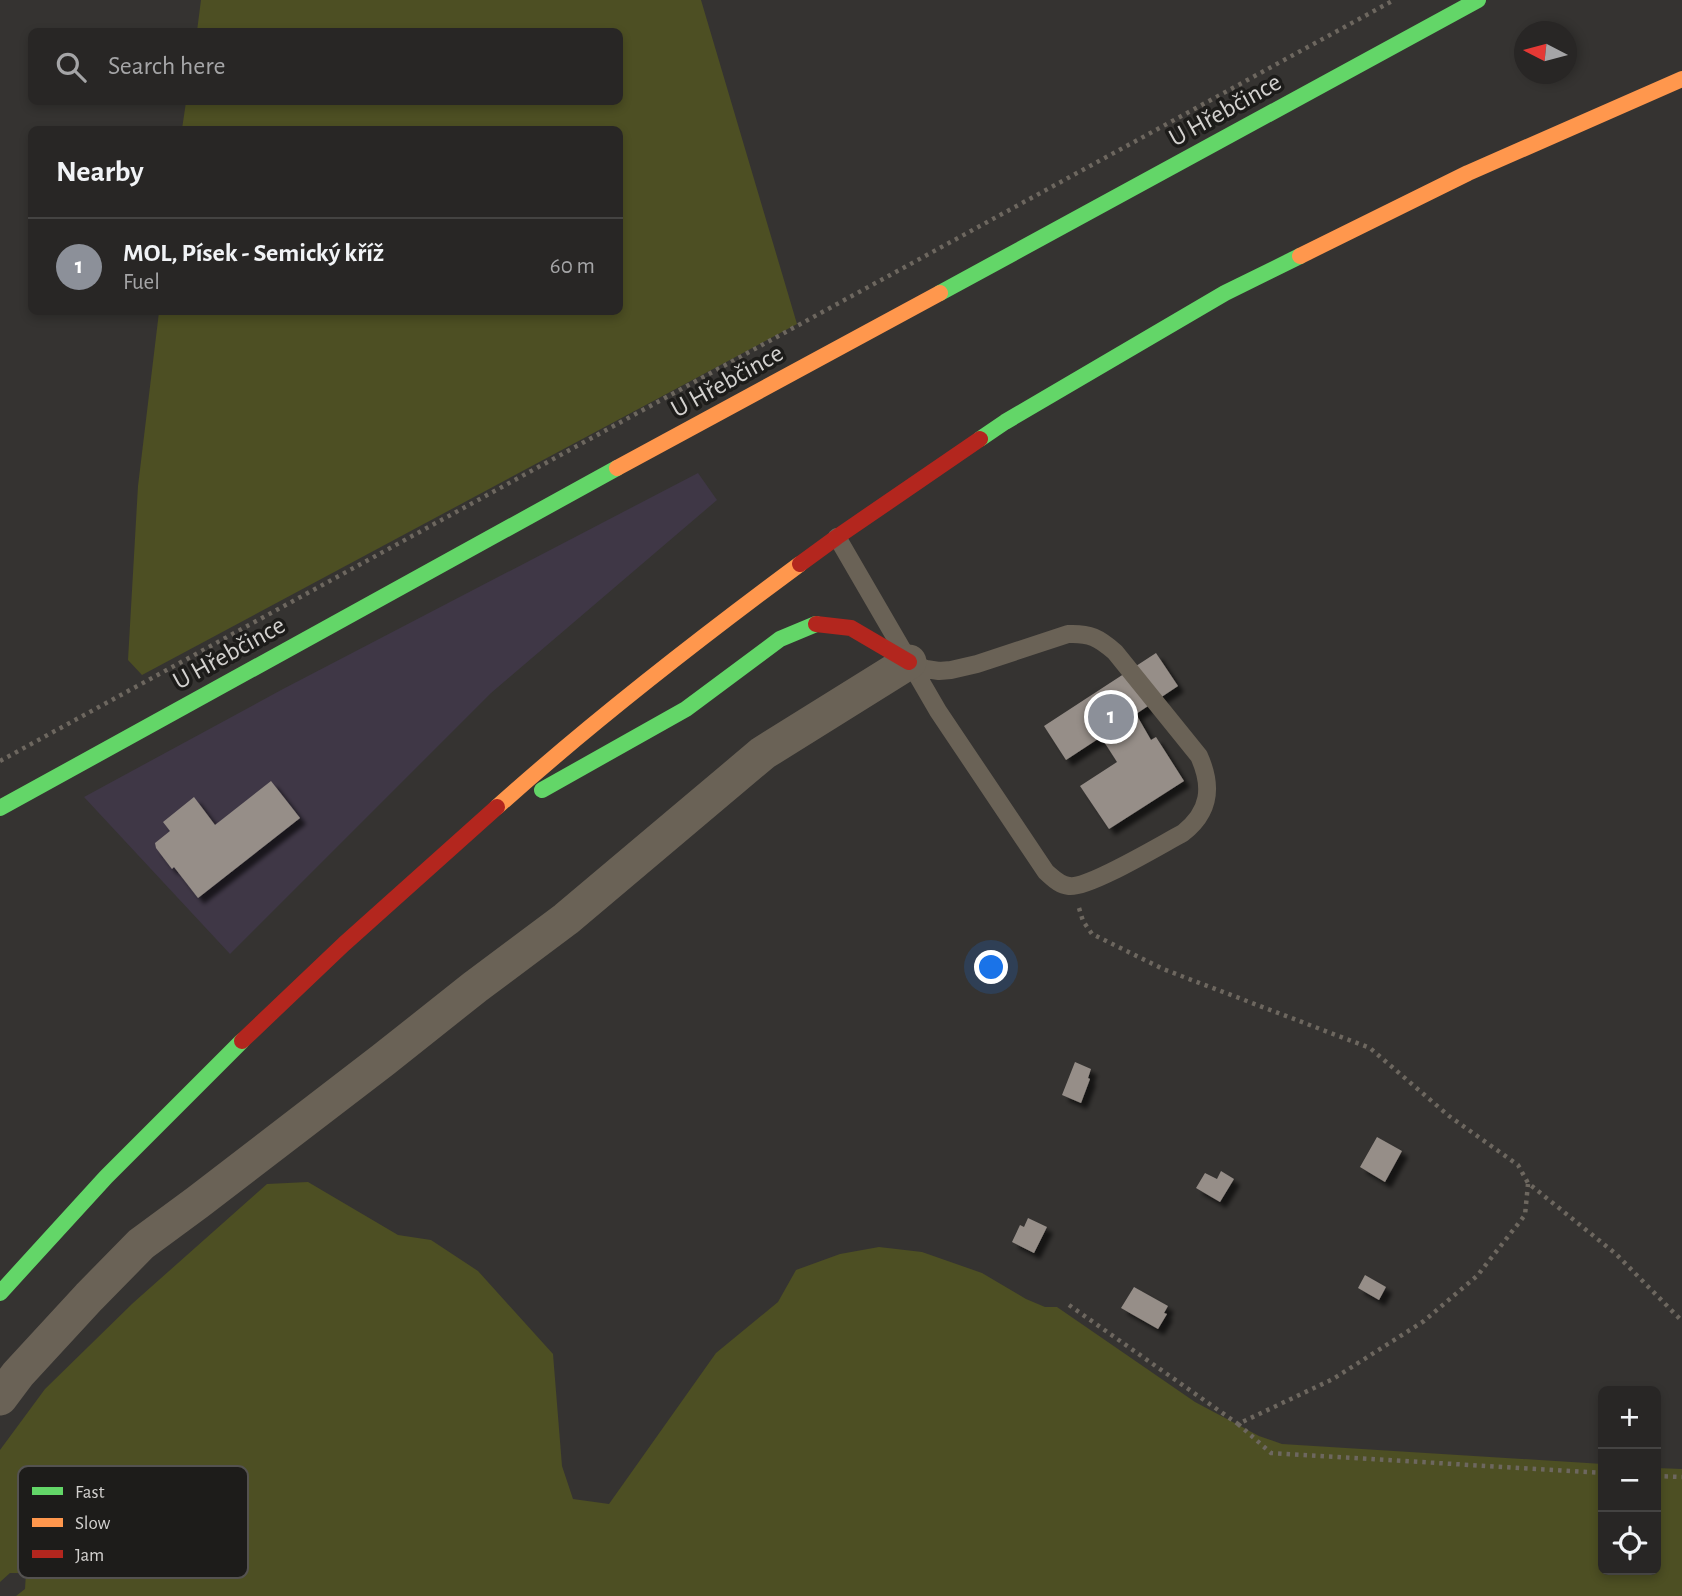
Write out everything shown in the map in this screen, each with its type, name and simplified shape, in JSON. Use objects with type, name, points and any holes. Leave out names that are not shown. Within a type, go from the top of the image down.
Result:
[{"type":"main road","name":"U Hřebčince","points":[[0,808],[450,559],[1478,0]]},
{"type":"main road","points":[[0,1293],[106,1177],[214,1068],[344,944],[554,757],[704,635],[837,537],[1005,422],[1225,293],[1468,173],[1682,79]]},
{"type":"main road","points":[[473,828],[686,709],[780,639],[817,624],[851,628],[909,662]]},
{"type":"street","points":[[0,1398],[18,1374],[141,1244],[566,919],[763,753],[909,662]]},
{"type":"lane","points":[[837,537],[909,662],[939,711],[1046,872],[1062,884],[1072,887],[1098,879],[1183,833],[1195,824],[1201,814],[1207,794],[1204,768],[1199,757],[1115,652],[1101,640],[1084,634],[1068,634],[951,670],[939,671],[909,662]]},
{"type":"path","points":[[0,761],[1394,0]]},
{"type":"path","points":[[1072,887],[1083,922],[1092,934],[1163,969],[1370,1048],[1449,1116],[1518,1165],[1528,1183],[1616,1254],[1682,1321]]},
{"type":"path","points":[[1238,1424],[1334,1379],[1424,1321],[1477,1276],[1525,1215],[1528,1183]]},
{"type":"path","points":[[1069,1305],[1238,1424],[1271,1453],[1598,1473]]},
{"type":"path","points":[[1661,1476],[1682,1477]]},
{"type":"shaded area","points":[[698,473],[717,500],[491,693],[230,954],[84,797],[283,689]]},
{"type":"green space","points":[[201,0],[701,0],[797,324],[142,675],[128,660],[138,486],[159,315],[623,315],[623,126],[182,126],[186,105],[623,105],[623,28],[197,28]]},
{"type":"green space","points":[[308,1182],[398,1235],[431,1240],[478,1271],[553,1354],[562,1466],[573,1499],[609,1504],[716,1353],[778,1302],[796,1270],[840,1254],[879,1247],[922,1252],[982,1273],[1045,1307],[1057,1307],[1195,1402],[1259,1436],[1282,1444],[1598,1464],[1598,1575],[1661,1575],[1661,1468],[1682,1469],[1682,1596],[16,1596],[25,1589],[26,1578],[248,1578],[248,1466],[18,1466],[18,1573],[10,1573],[0,1582],[0,1450],[45,1389],[133,1303],[267,1184]]},
{"type":"building","points":[[1156,653],[1178,686],[1136,714],[1151,740],[1156,737],[1184,781],[1109,829],[1080,786],[1117,762],[1101,737],[1066,760],[1044,726]]},
{"type":"building","points":[[271,781],[300,818],[198,898],[156,848],[155,843],[170,831],[163,822],[194,797],[215,825]]},
{"type":"building","points":[[1075,1062],[1091,1069],[1081,1103],[1062,1095]]},
{"type":"building","points":[[1377,1137],[1402,1151],[1385,1182],[1360,1167]]},
{"type":"building","points":[[1221,1171],[1234,1179],[1220,1202],[1196,1188],[1205,1173],[1217,1179]]},
{"type":"building","points":[[1028,1218],[1047,1227],[1034,1253],[1012,1242],[1020,1225],[1024,1227]]},
{"type":"building","points":[[1365,1275],[1386,1287],[1379,1300],[1358,1288]]},
{"type":"building","points":[[1134,1287],[1168,1306],[1164,1313],[1167,1314],[1158,1329],[1121,1308]]},
{"type":"traffic: fast","points":[[940,293],[1478,0]]},
{"type":"traffic: fast","points":[[980,439],[1225,293],[1300,256]]},
{"type":"traffic: fast","points":[[0,808],[617,468]]},
{"type":"traffic: fast","points":[[542,790],[686,709],[780,639],[816,624]]},
{"type":"traffic: fast","points":[[0,1293],[106,1177],[242,1041]]},
{"type":"traffic: slow","points":[[1300,256],[1468,173],[1682,79]]},
{"type":"traffic: slow","points":[[617,468],[940,293]]},
{"type":"traffic: slow","points":[[497,807],[646,682],[800,564]]},
{"type":"traffic: jam","points":[[800,564],[980,439]]},
{"type":"traffic: jam","points":[[816,624],[851,628],[909,662]]},
{"type":"traffic: jam","points":[[242,1041],[344,944],[497,807]]},
{"type":"place","name":"MOL, Písek - Semický kříž","points":[[1111,717]]}]
